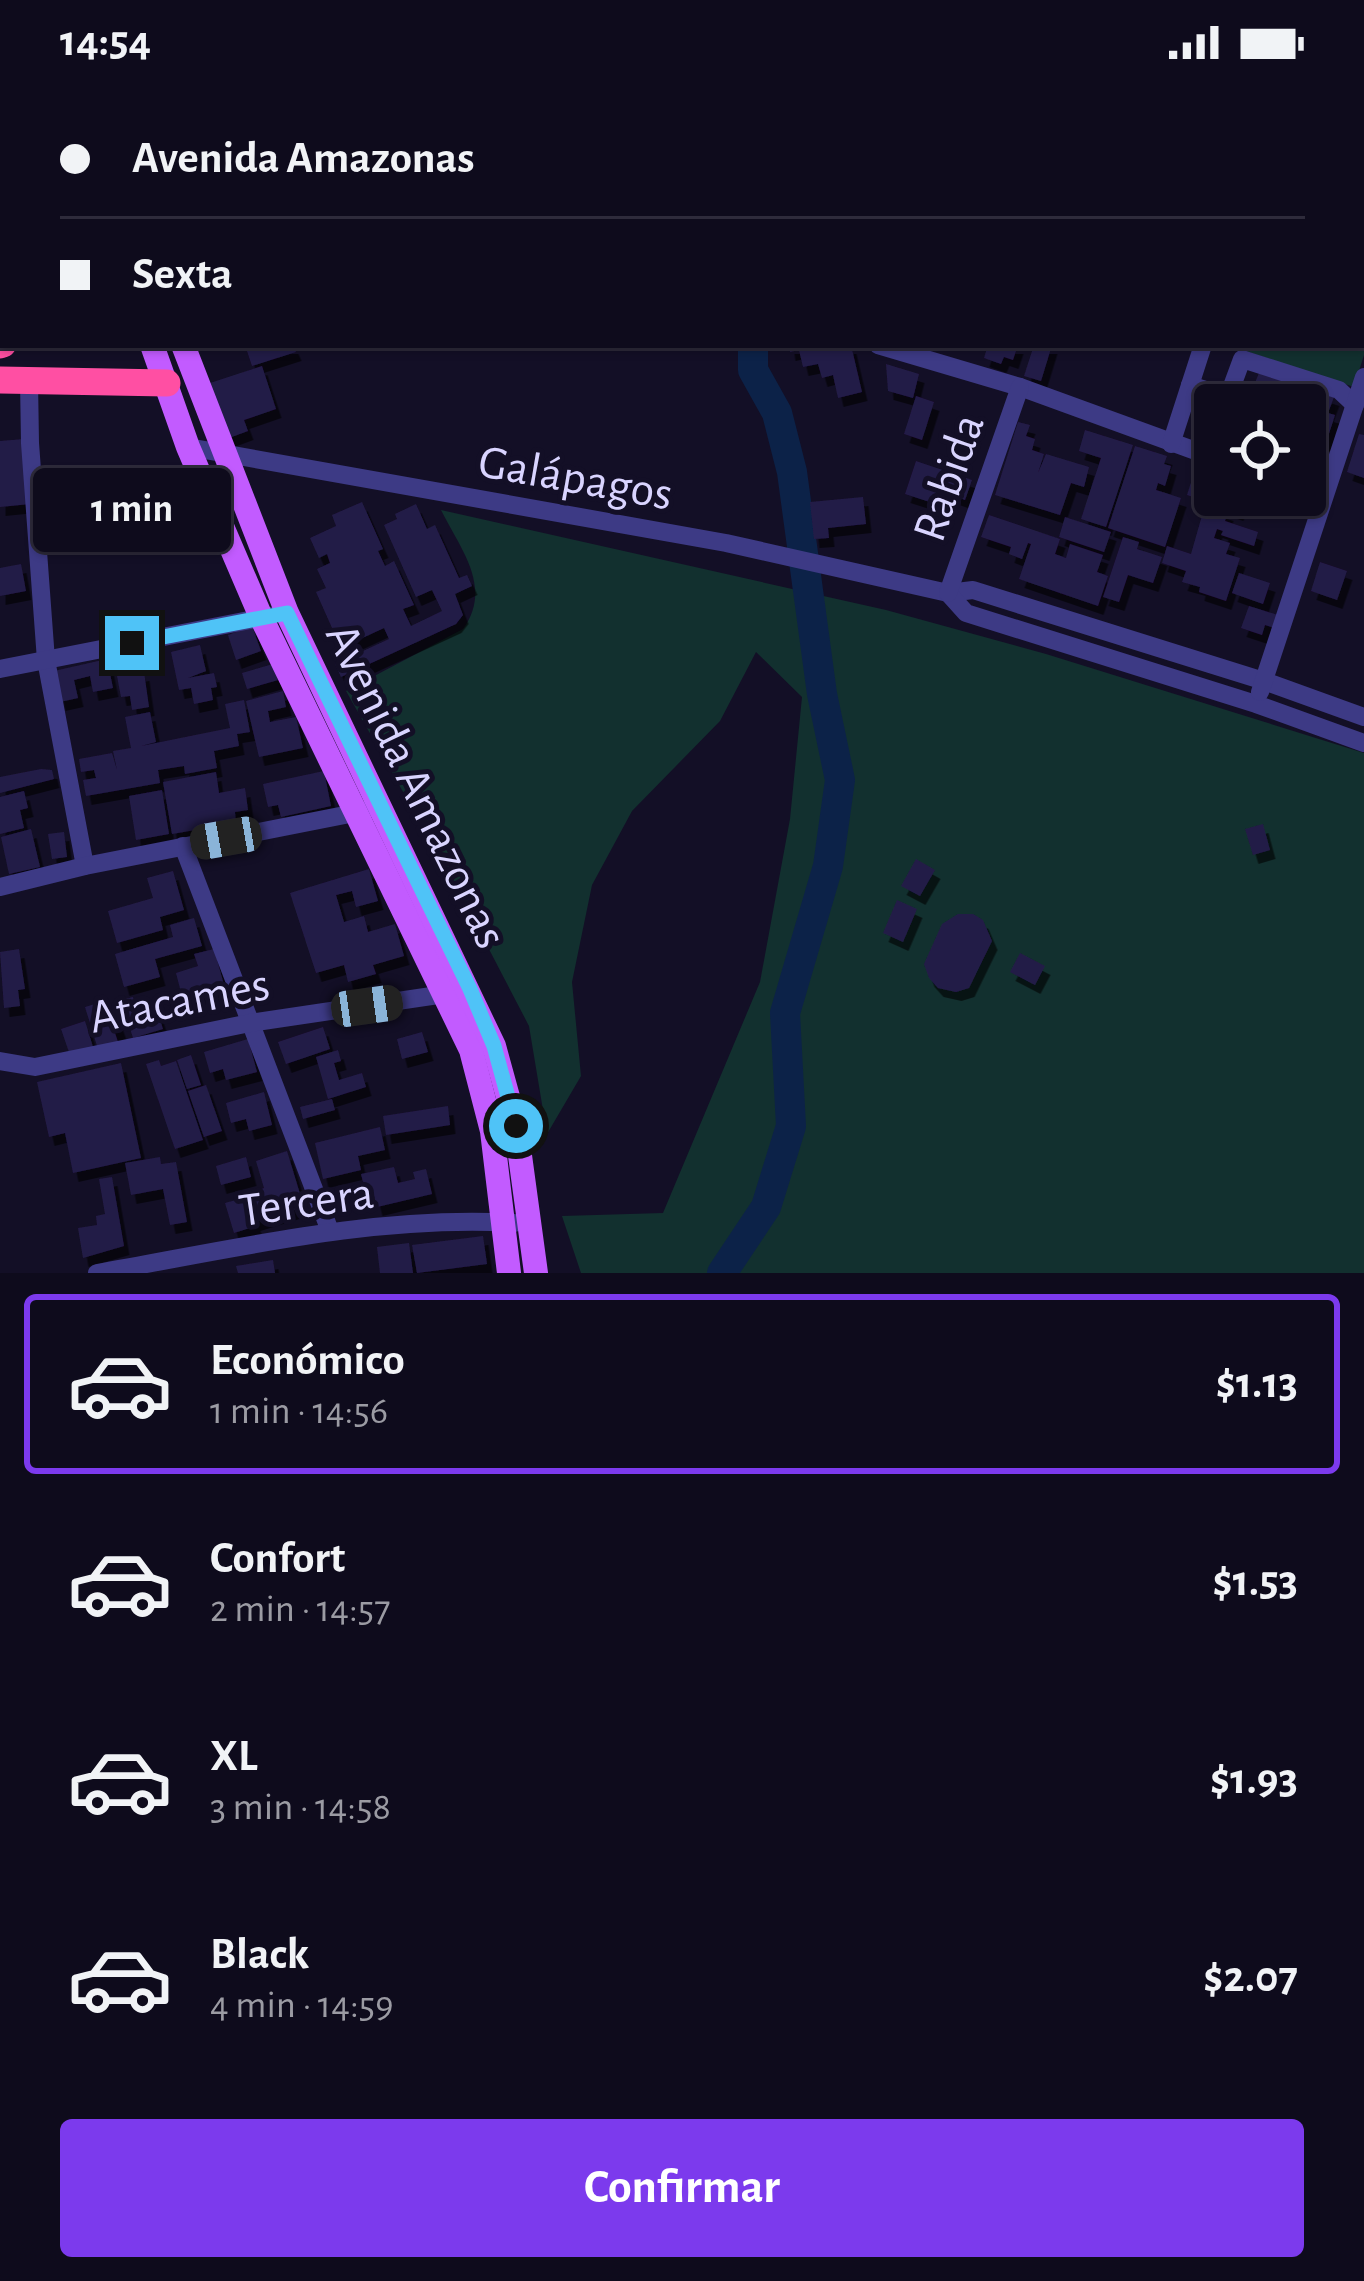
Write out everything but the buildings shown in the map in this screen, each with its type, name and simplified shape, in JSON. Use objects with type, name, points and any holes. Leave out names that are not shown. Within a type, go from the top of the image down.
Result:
[{"type":"highway","points":[[0,380],[167,383]]},
{"type":"main road","name":"Avenida Amazonas","points":[[153,348],[188,447],[261,617],[494,1046],[516,1126],[536,1273]]},
{"type":"main road","name":"Avenida Amazonas","points":[[184,348],[287,613],[471,1050],[492,1131],[509,1273]]},
{"type":"street","points":[[888,348],[1021,387],[1194,451]]},
{"type":"street","points":[[1171,444],[1202,348]]},
{"type":"street","points":[[1190,386],[1228,397],[1242,359],[1339,390],[1355,405]]},
{"type":"street","points":[[1256,704],[1364,377]]},
{"type":"street","points":[[29,381],[46,660],[85,866]]},
{"type":"street","name":"Rabida","points":[[948,593],[1021,387]]},
{"type":"street","name":"Galápagos","points":[[188,447],[733,544],[948,593],[973,590],[1364,717]]},
{"type":"street","name":"Galápagos","points":[[948,593],[966,613],[1364,743]]},
{"type":"street","points":[[0,669],[287,613]]},
{"type":"street","points":[[0,886],[368,809]]},
{"type":"street","points":[[183,846],[330,1232]]},
{"type":"street","name":"Atacames","points":[[0,1060],[35,1067],[250,1023],[445,994]]},
{"type":"street","name":"Tercera","points":[[97,1273],[330,1232],[528,1223]]},
{"type":"green space","points":[[1237,348],[1364,348],[1354,387]]},
{"type":"green space","points":[[441,510],[886,610],[1046,654],[1364,753],[1364,1273],[581,1273],[562,1216],[663,1213],[760,982],[790,819],[802,697],[756,652],[720,721],[632,811],[592,885],[572,982],[581,1076],[547,1134],[529,1026],[346,691],[463,629],[475,598],[474,583],[465,554]]},
{"type":"waterway","points":[[722,1273],[766,1207],[791,1126],[785,1013],[828,866],[840,780],[822,694],[792,472],[777,413],[753,370],[753,348]]},
{"type":"route","points":[[132,643],[287,613],[470,989],[494,1046],[516,1126]]}]
